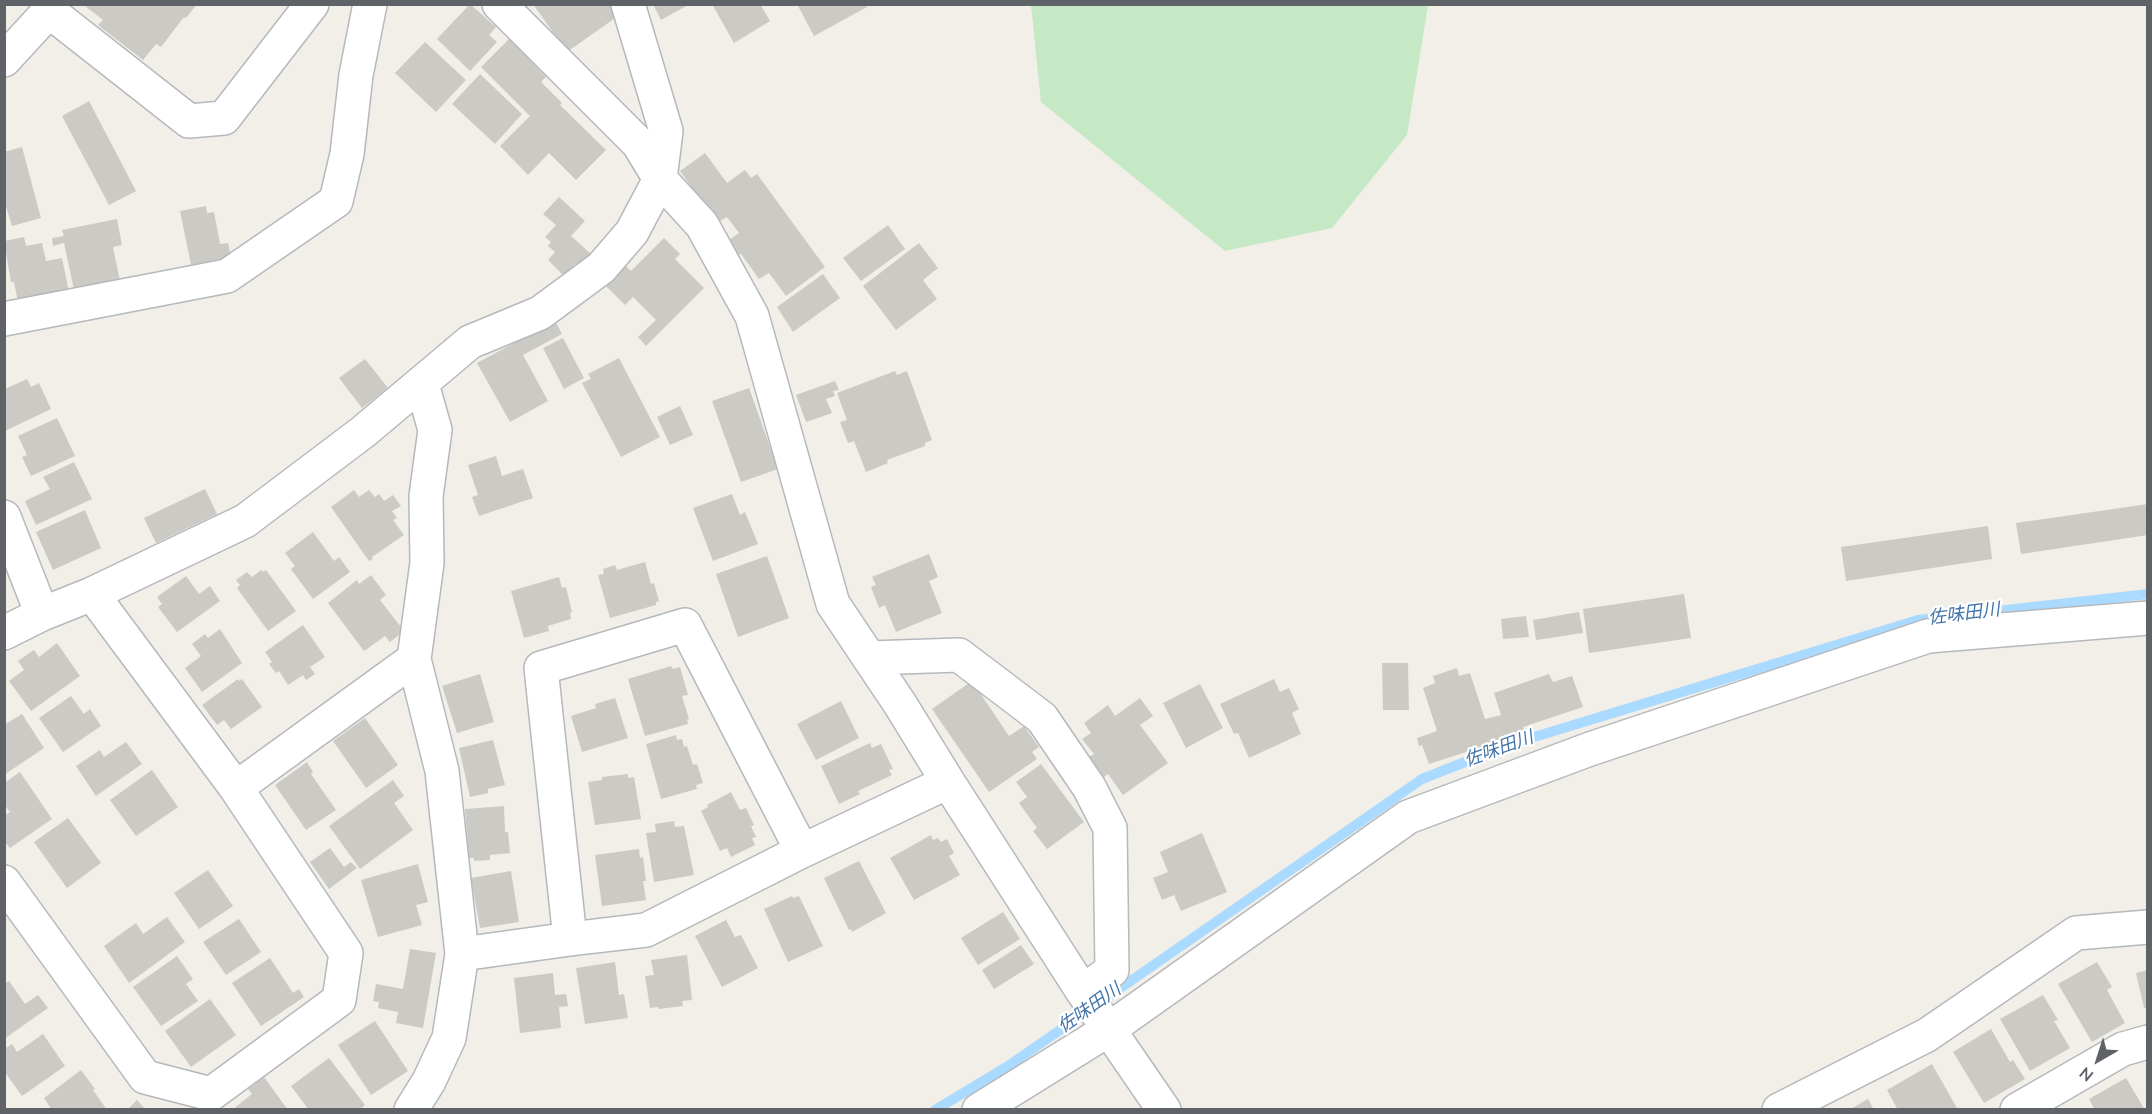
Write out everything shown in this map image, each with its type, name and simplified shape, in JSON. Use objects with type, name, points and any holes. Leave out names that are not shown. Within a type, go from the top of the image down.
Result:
[{"type":"street","points":[[4,60],[50,11],[189,121],[224,118],[312,4]]},
{"type":"street","points":[[4,319],[227,276],[336,201],[347,154],[356,75],[370,4]]},
{"type":"street","points":[[499,4],[638,143],[660,179],[702,225],[752,316],[833,603],[1083,992],[1164,1110]]},
{"type":"street","points":[[4,633],[245,521],[363,432],[470,342],[540,313],[601,268],[632,232],[660,179],[666,130],[628,4]]},
{"type":"street","points":[[411,1110],[429,1081],[449,1038],[462,954],[442,771],[414,659],[426,563],[426,495],[435,430],[422,384]]},
{"type":"street","points":[[4,517],[42,614]]},
{"type":"street","points":[[4,882],[145,1077],[211,1094],[339,1000],[346,953],[236,788],[92,594]]},
{"type":"street","points":[[979,1110],[1108,1030],[1408,818],[1590,749],[1928,636],[2148,618]]},
{"type":"street","points":[[570,939],[541,668],[685,625],[802,851]]},
{"type":"street","points":[[870,658],[959,655],[1042,718],[1089,787],[1110,828],[1112,970],[1083,992]]},
{"type":"street","points":[[236,788],[414,659]]},
{"type":"street","points":[[462,954],[646,930],[802,851],[948,783]]},
{"type":"street","points":[[1779,1110],[1927,1035],[2076,933],[2148,927]]},
{"type":"street","points":[[2017,1110],[2123,1049],[2148,1042]]},
{"type":"green space","points":[[1031,5],[1428,5],[1407,135],[1332,228],[1225,251],[1041,102]]},
{"type":"building","points":[[87,4],[197,4],[161,47],[156,44],[143,60],[98,25],[103,20],[85,6]]},
{"type":"building","points":[[470,4],[496,27],[489,35],[497,42],[470,71],[437,39]]},
{"type":"building","points":[[533,4],[610,4],[618,16],[567,52]]},
{"type":"building","points":[[653,4],[690,4],[661,20]]},
{"type":"building","points":[[712,4],[760,4],[770,21],[734,43]]},
{"type":"building","points":[[797,4],[866,4],[867,7],[814,36]]},
{"type":"building","points":[[509,39],[546,77],[541,82],[562,103],[560,105],[606,150],[576,180],[549,153],[528,175],[500,146],[530,116],[481,67]]},
{"type":"building","points":[[425,42],[466,80],[436,112],[395,73]]},
{"type":"building","points":[[480,74],[522,114],[495,144],[452,104]]},
{"type":"building","points":[[89,101],[136,191],[109,205],[62,116]]},
{"type":"building","points":[[22,147],[41,218],[12,226],[4,200],[4,152]]},
{"type":"building","points":[[705,153],[727,183],[745,170],[751,178],[757,174],[825,267],[786,296],[769,273],[759,279],[741,254],[737,256],[726,242],[739,233],[727,217],[720,221],[711,208],[708,210],[680,171]]},
{"type":"building","points":[[559,197],[585,221],[571,236],[592,255],[580,267],[576,263],[564,276],[548,260],[555,252],[548,246],[551,242],[545,237],[556,225],[543,214]]},
{"type":"building","points":[[206,206],[207,213],[214,212],[220,244],[228,243],[231,257],[191,265],[180,211]]},
{"type":"building","points":[[117,219],[122,245],[113,247],[120,281],[74,290],[64,243],[53,246],[52,238],[64,236],[62,230]]},
{"type":"building","points":[[888,225],[905,249],[861,281],[843,258]]},
{"type":"building","points":[[24,237],[26,246],[42,243],[46,261],[62,258],[69,292],[18,302],[14,282],[11,282],[4,241]]},
{"type":"building","points":[[664,238],[680,254],[675,259],[704,288],[646,346],[638,337],[656,320],[633,297],[625,305],[606,286],[626,266],[631,271]]},
{"type":"building","points":[[919,243],[938,268],[923,280],[937,299],[896,330],[863,286]]},
{"type":"building","points":[[823,274],[840,298],[793,332],[777,307]]},
{"type":"building","points":[[555,321],[562,334],[523,355],[548,401],[510,422],[477,363]]},
{"type":"building","points":[[563,338],[584,378],[564,389],[543,348]]},
{"type":"building","points":[[619,358],[660,437],[621,457],[582,383],[591,379],[588,374]]},
{"type":"building","points":[[365,359],[388,388],[362,408],[339,378]]},
{"type":"building","points":[[895,371],[897,375],[907,371],[932,440],[925,443],[925,446],[887,460],[888,463],[866,472],[854,441],[848,443],[840,422],[847,420],[837,393]]},
{"type":"building","points":[[27,379],[31,387],[39,383],[51,409],[5,431],[5,389]]},
{"type":"building","points":[[835,381],[839,390],[833,391],[835,396],[826,399],[832,413],[806,422],[796,395]]},
{"type":"building","points":[[749,388],[778,469],[741,482],[712,401]]},
{"type":"building","points":[[680,406],[693,435],[670,445],[657,417]]},
{"type":"building","points":[[57,418],[75,456],[31,476],[22,457],[27,455],[18,436]]},
{"type":"building","points":[[496,456],[502,476],[523,469],[533,498],[479,516],[472,497],[478,495],[468,465]]},
{"type":"building","points":[[74,462],[92,499],[36,525],[25,501],[50,489],[43,477]]},
{"type":"building","points":[[205,489],[217,514],[156,543],[144,518]]},
{"type":"building","points":[[354,490],[359,497],[369,490],[375,497],[379,494],[384,501],[393,495],[401,506],[392,511],[397,518],[393,520],[404,535],[369,561],[331,507]]},
{"type":"building","points":[[732,494],[740,515],[745,512],[758,544],[713,561],[693,508]]},
{"type":"building","points":[[2148,504],[2148,535],[2021,554],[2016,523]]},
{"type":"building","points":[[85,510],[101,548],[53,570],[36,532]]},
{"type":"building","points":[[1988,526],[1992,559],[1846,581],[1841,547]]},
{"type":"building","points":[[313,532],[334,561],[339,557],[350,572],[313,599],[291,569],[295,566],[285,553]]},
{"type":"building","points":[[929,554],[938,577],[929,581],[942,613],[896,632],[885,605],[879,608],[871,587],[876,585],[872,577]]},
{"type":"building","points":[[767,556],[789,618],[738,637],[716,574]]},
{"type":"building","points":[[645,562],[659,601],[656,605],[610,618],[598,575],[604,574],[603,569],[615,565],[617,570]]},
{"type":"building","points":[[261,570],[263,572],[266,570],[296,611],[268,631],[237,588],[240,585],[236,580],[247,572],[252,577]]},
{"type":"building","points":[[371,575],[386,595],[380,600],[404,631],[390,642],[385,636],[364,651],[328,603],[357,580],[359,584]]},
{"type":"building","points":[[186,576],[199,594],[210,586],[220,601],[177,632],[158,607],[162,604],[157,597]]},
{"type":"building","points":[[559,577],[562,588],[566,587],[572,612],[570,613],[571,619],[548,626],[549,631],[524,638],[511,591]]},
{"type":"building","points":[[1684,594],[1691,638],[1589,653],[1583,609]]},
{"type":"building","points":[[1579,612],[1583,633],[1536,640],[1533,620]]},
{"type":"building","points":[[1526,616],[1529,637],[1503,639],[1501,619]]},
{"type":"building","points":[[303,625],[325,657],[310,667],[315,674],[306,680],[303,675],[288,685],[279,671],[276,673],[269,664],[272,662],[265,652]]},
{"type":"building","points":[[220,629],[242,663],[202,692],[185,668],[201,656],[192,644],[205,634],[208,638]]},
{"type":"building","points":[[57,643],[80,676],[31,711],[9,681],[24,670],[18,661],[34,650],[39,657]]},
{"type":"building","points":[[1382,663],[1408,663],[1409,710],[1383,710]]},
{"type":"building","points":[[671,666],[673,669],[680,667],[688,695],[682,696],[689,719],[688,724],[645,736],[628,679]]},
{"type":"building","points":[[1457,668],[1459,676],[1470,673],[1485,719],[1501,715],[1494,693],[1549,674],[1553,682],[1572,676],[1583,707],[1523,727],[1525,733],[1429,764],[1417,738],[1437,731],[1423,688],[1435,683],[1433,676]]},
{"type":"building","points":[[480,674],[494,722],[457,733],[442,686]]},
{"type":"building","points":[[238,679],[239,681],[242,679],[262,707],[231,729],[224,720],[217,725],[202,705]]},
{"type":"building","points":[[1274,679],[1280,692],[1289,688],[1299,709],[1292,713],[1301,734],[1249,758],[1238,733],[1234,734],[1220,704]]},
{"type":"building","points":[[972,681],[1009,736],[1024,726],[1039,747],[1032,752],[1037,759],[989,792],[932,709]]},
{"type":"building","points":[[1200,684],[1223,728],[1186,748],[1163,703]]},
{"type":"building","points":[[71,696],[84,714],[90,709],[101,726],[63,752],[39,718]]},
{"type":"building","points":[[615,698],[628,738],[582,752],[571,716],[596,708],[595,704]]},
{"type":"building","points":[[1140,698],[1153,716],[1140,725],[1168,763],[1123,795],[1108,774],[1104,777],[1089,757],[1094,754],[1082,739],[1091,733],[1084,723],[1108,705],[1115,716]]},
{"type":"building","points":[[841,701],[859,738],[816,760],[797,724]]},
{"type":"building","points":[[22,714],[44,748],[4,775],[4,725]]},
{"type":"building","points":[[365,718],[398,765],[366,788],[333,741]]},
{"type":"building","points":[[676,735],[677,740],[682,739],[684,747],[687,746],[693,765],[697,764],[703,783],[696,785],[697,789],[661,799],[646,744]]},
{"type":"building","points":[[493,740],[505,785],[488,789],[488,793],[470,797],[459,748]]},
{"type":"building","points":[[126,742],[142,764],[96,796],[76,766],[100,750],[104,757]]},
{"type":"building","points":[[870,743],[872,748],[881,744],[893,769],[889,770],[892,775],[858,791],[860,794],[839,804],[821,766]]},
{"type":"building","points":[[307,762],[313,772],[311,774],[336,810],[306,830],[275,785]]},
{"type":"building","points":[[1041,764],[1084,822],[1047,849],[1033,831],[1037,828],[1019,803],[1027,797],[1016,782]]},
{"type":"building","points":[[152,770],[178,807],[136,836],[110,800]]},
{"type":"building","points":[[20,772],[52,819],[10,848],[4,841],[4,816],[10,812],[4,804],[4,783]]},
{"type":"building","points":[[628,774],[628,778],[634,777],[641,819],[595,825],[588,782],[602,780],[602,777]]},
{"type":"building","points":[[393,780],[404,796],[394,803],[413,830],[360,869],[329,826]]},
{"type":"building","points":[[731,792],[740,810],[746,808],[754,825],[751,826],[756,837],[752,838],[755,845],[731,857],[727,848],[720,851],[701,811],[708,807],[707,805]]},
{"type":"building","points":[[504,806],[505,832],[508,832],[510,853],[490,855],[490,860],[474,861],[474,858],[469,858],[465,809]]},
{"type":"building","points":[[68,818],[101,863],[67,888],[34,842]]},
{"type":"building","points":[[674,821],[675,827],[684,826],[694,875],[654,882],[646,833],[656,832],[655,824]]},
{"type":"building","points":[[1202,833],[1227,892],[1181,911],[1174,895],[1162,900],[1153,878],[1168,872],[1160,852]]},
{"type":"building","points":[[931,835],[933,840],[938,838],[941,842],[947,839],[954,853],[949,856],[960,875],[914,900],[890,858]]},
{"type":"building","points":[[330,848],[344,867],[351,862],[357,868],[329,889],[310,862]]},
{"type":"building","points":[[639,849],[640,858],[643,857],[646,900],[602,906],[595,855]]},
{"type":"building","points":[[859,861],[886,913],[852,932],[824,878]]},
{"type":"building","points":[[418,864],[428,902],[416,905],[422,925],[378,937],[361,880]]},
{"type":"building","points":[[208,870],[233,906],[199,929],[174,893]]},
{"type":"building","points":[[511,871],[519,922],[480,928],[471,878]]},
{"type":"building","points":[[792,896],[793,898],[799,896],[823,946],[788,962],[764,909]]},
{"type":"building","points":[[1003,912],[1020,939],[978,965],[961,938]]},
{"type":"building","points":[[167,917],[185,942],[129,983],[104,946],[136,923],[143,934]]},
{"type":"building","points":[[239,919],[261,952],[226,975],[203,942]]},
{"type":"building","points":[[726,920],[735,937],[741,935],[758,968],[722,987],[695,936]]},
{"type":"building","points":[[1021,945],[1034,964],[994,989],[982,970]]},
{"type":"building","points":[[410,949],[436,953],[423,1028],[396,1023],[398,1012],[378,1008],[379,1002],[373,1001],[376,984],[403,989]]},
{"type":"building","points":[[687,955],[692,1000],[682,1001],[683,1006],[650,1008],[645,976],[654,975],[651,960]]},
{"type":"building","points":[[177,956],[193,979],[186,984],[198,1001],[161,1026],[133,987]]},
{"type":"building","points":[[270,958],[293,993],[299,989],[304,997],[261,1026],[232,983]]},
{"type":"building","points":[[615,962],[619,995],[624,994],[628,1018],[585,1024],[576,968]]},
{"type":"building","points":[[2097,962],[2112,987],[2107,990],[2125,1023],[2092,1042],[2058,984]]},
{"type":"building","points":[[2148,970],[2148,1008],[2144,1008],[2136,973]]},
{"type":"building","points":[[553,973],[555,995],[566,994],[568,1006],[559,1007],[561,1028],[520,1033],[514,978]]},
{"type":"building","points":[[9,981],[25,1004],[38,995],[48,1008],[4,1039],[4,984]]},
{"type":"building","points":[[2043,995],[2058,1020],[2054,1021],[2070,1048],[2030,1071],[2000,1019]]},
{"type":"building","points":[[210,999],[236,1035],[191,1067],[165,1031]]},
{"type":"building","points":[[375,1021],[408,1071],[371,1095],[338,1045]]},
{"type":"building","points":[[1991,1029],[2010,1062],[2013,1060],[2025,1079],[1984,1103],[1953,1052]]},
{"type":"building","points":[[43,1034],[65,1066],[22,1096],[4,1071],[4,1049],[12,1044],[17,1052]]},
{"type":"building","points":[[329,1058],[365,1105],[359,1110],[309,1110],[291,1086]]},
{"type":"building","points":[[1932,1064],[1958,1110],[1898,1110],[1887,1090]]},
{"type":"building","points":[[81,1070],[107,1110],[52,1110],[44,1098]]},
{"type":"building","points":[[264,1077],[288,1110],[232,1110],[252,1094],[248,1089]]},
{"type":"building","points":[[2126,1078],[2145,1110],[2095,1110],[2089,1099]]},
{"type":"building","points":[[1868,1099],[1874,1110],[1849,1110]]},
{"type":"building","points":[[137,1100],[146,1110],[127,1110]]},
{"type":"waterway","name":"佐味田川","points":[[935,1110],[1008,1066],[1422,779],[1508,745],[1918,620],[2148,594]]}]
